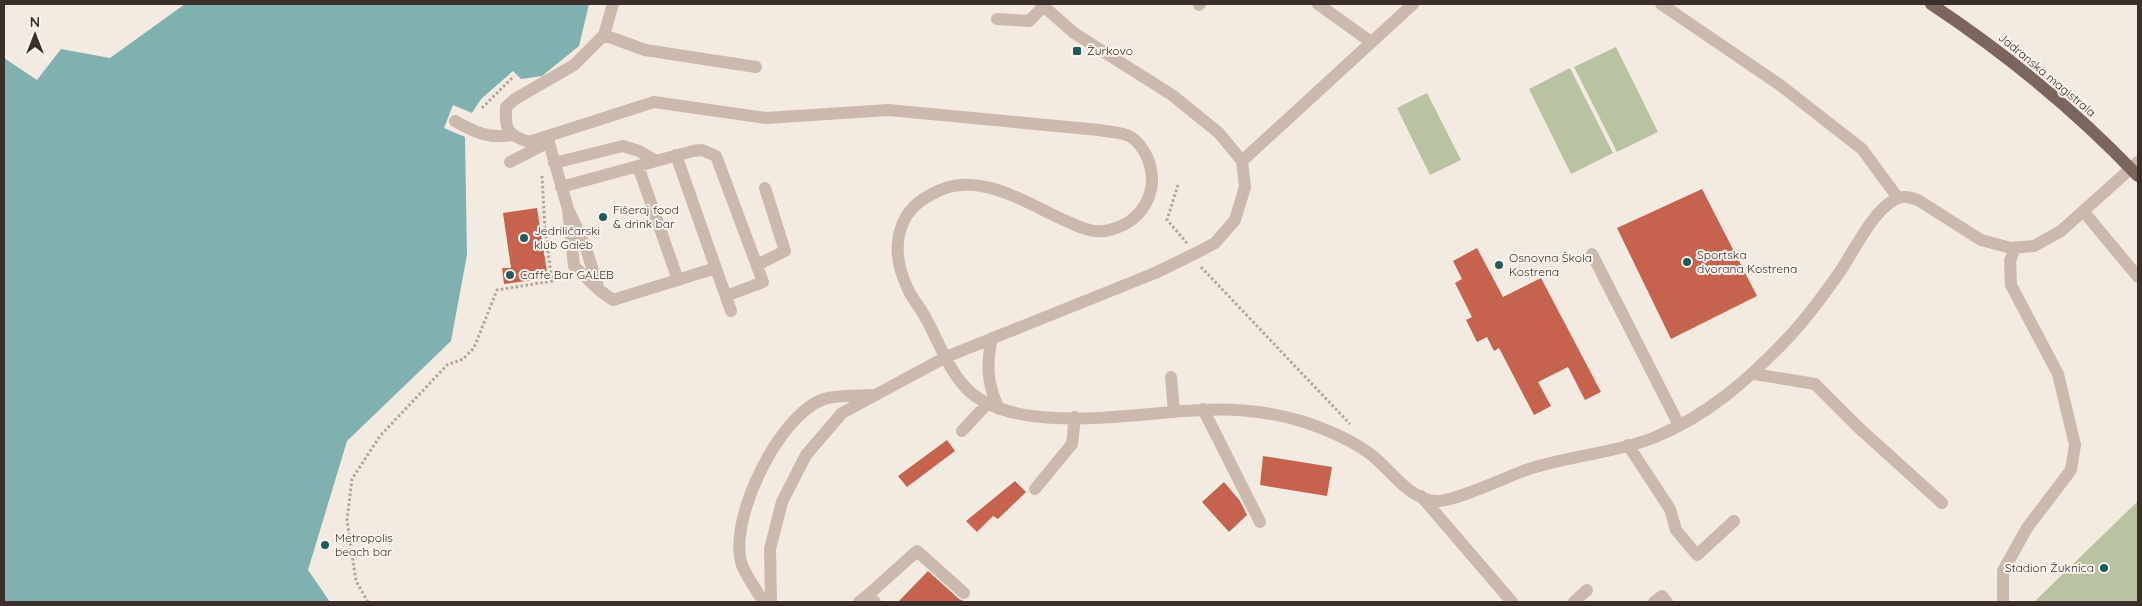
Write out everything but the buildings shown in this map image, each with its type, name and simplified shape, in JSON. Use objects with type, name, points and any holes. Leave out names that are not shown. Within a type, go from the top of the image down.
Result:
[{"type":"main road","name":"Jadranska magistrala","points":[[1931,4],[2038,84],[2136,169]]},
{"type":"street","points":[[613,4],[604,35],[574,65],[515,99],[506,107],[505,122],[514,138],[529,142],[548,139],[654,102],[696,106],[766,118],[888,110],[1099,130],[1129,135],[1143,148],[1152,168],[1151,194],[1142,211],[1113,229],[1091,232],[984,185],[959,183],[938,190],[915,204],[900,227],[896,253],[907,288],[965,387],[994,406],[1023,416],[1075,417],[1203,410],[1254,412],[1299,420],[1343,436],[1373,456],[1400,483],[1420,496],[1512,602]]},
{"type":"street","points":[[1318,4],[1371,42]]},
{"type":"street","points":[[1242,161],[1413,4]]},
{"type":"street","points":[[1661,4],[1780,85],[1854,143],[1862,150],[1898,198]]},
{"type":"street","points":[[771,602],[770,549],[782,502],[806,455],[842,413],[946,357],[1156,272],[1215,244],[1235,220],[1244,187],[1242,161],[1219,133],[1172,95],[1074,33],[1042,5],[1030,21],[997,19]]},
{"type":"street","points":[[604,35],[645,50],[756,67]]},
{"type":"street","points":[[456,122],[476,133],[497,137],[511,135]]},
{"type":"street","points":[[510,162],[533,150],[548,139]]},
{"type":"street","points":[[548,139],[568,209],[585,244],[599,290],[613,300],[716,268]]},
{"type":"street","points":[[554,163],[623,146],[639,150],[656,161]]},
{"type":"street","points":[[561,188],[676,155],[702,150],[716,156],[763,282],[726,296]]},
{"type":"street","points":[[676,155],[731,311]]},
{"type":"street","points":[[638,166],[678,280]]},
{"type":"street","points":[[1420,496],[1438,501],[1529,469],[1652,438],[1704,413],[1754,374],[1800,325],[1835,279],[1878,213],[1898,198],[1906,196],[1918,200],[1981,240],[2015,248],[2034,246],[2061,231],[2136,169]]},
{"type":"street","points":[[757,265],[785,251],[765,188]]},
{"type":"street","points":[[2084,212],[2138,277]]},
{"type":"street","points":[[2003,602],[2003,571],[2027,528],[2071,470],[2075,445],[2058,374],[2011,285],[2010,261],[2015,248]]},
{"type":"street","points":[[1592,254],[1679,425]]},
{"type":"street","points":[[992,338],[988,358],[988,375],[994,406]]},
{"type":"street","points":[[1754,374],[1815,384],[1859,428],[1942,503]]},
{"type":"street","points":[[1171,377],[1174,412]]},
{"type":"street","points":[[763,602],[742,565],[740,547],[745,513],[755,481],[784,432],[799,415],[824,400],[875,394]]},
{"type":"street","points":[[962,431],[994,406]]},
{"type":"street","points":[[1203,410],[1260,522]]},
{"type":"street","points":[[1035,489],[1072,444],[1075,417]]},
{"type":"street","points":[[1628,445],[1670,510],[1676,530],[1697,555],[1734,521]]},
{"type":"street","points":[[868,600],[917,551],[964,593]]},
{"type":"street","points":[[1991,602],[2003,586]]},
{"type":"street","points":[[1574,602],[1587,590]]},
{"type":"street","points":[[1654,602],[1662,596],[1667,602]]},
{"type":"path","points":[[482,108],[514,76]]},
{"type":"path","points":[[368,602],[356,581],[347,520],[352,479],[380,436],[447,366],[463,359],[474,348],[497,290],[552,281],[545,230],[543,179],[533,150]]},
{"type":"path","points":[[1178,185],[1167,220],[1196,253]]},
{"type":"path","points":[[1201,266],[1351,425]]},
{"type":"green space","points":[[1616,47],[1658,132],[1617,152],[1574,67]]},
{"type":"green space","points":[[1570,68],[1613,153],[1571,174],[1529,89]]},
{"type":"green space","points":[[1427,93],[1461,160],[1430,175],[1397,108]]},
{"type":"green space","name":"Stadion Žuknica","points":[[2138,501],[2138,602],[2034,602]]},
{"type":"water","points":[[185,4],[589,4],[579,46],[542,76],[521,79],[513,71],[481,99],[472,113],[453,105],[444,128],[465,137],[467,255],[451,341],[347,441],[308,570],[330,602],[4,602],[4,58],[37,80],[61,49],[110,58]]},
{"type":"place","name":"Žurkovo","points":[[1077,51]]},
{"type":"place","name":"Fišeraj food & drink bar","points":[[603,217]]},
{"type":"place","name":"Jedriličarski klub Galeb","points":[[524,238]]},
{"type":"place","name":"Sportska dvorana Kostrena","points":[[1687,262]]},
{"type":"place","name":"Osnovna Škola Kostrena","points":[[1499,265]]},
{"type":"place","name":"Caffe Bar GALEB","points":[[510,275]]},
{"type":"place","name":"Metropolis beach bar","points":[[325,545]]},
{"type":"place","name":"Stadion Žuknica","points":[[2104,568]]}]
